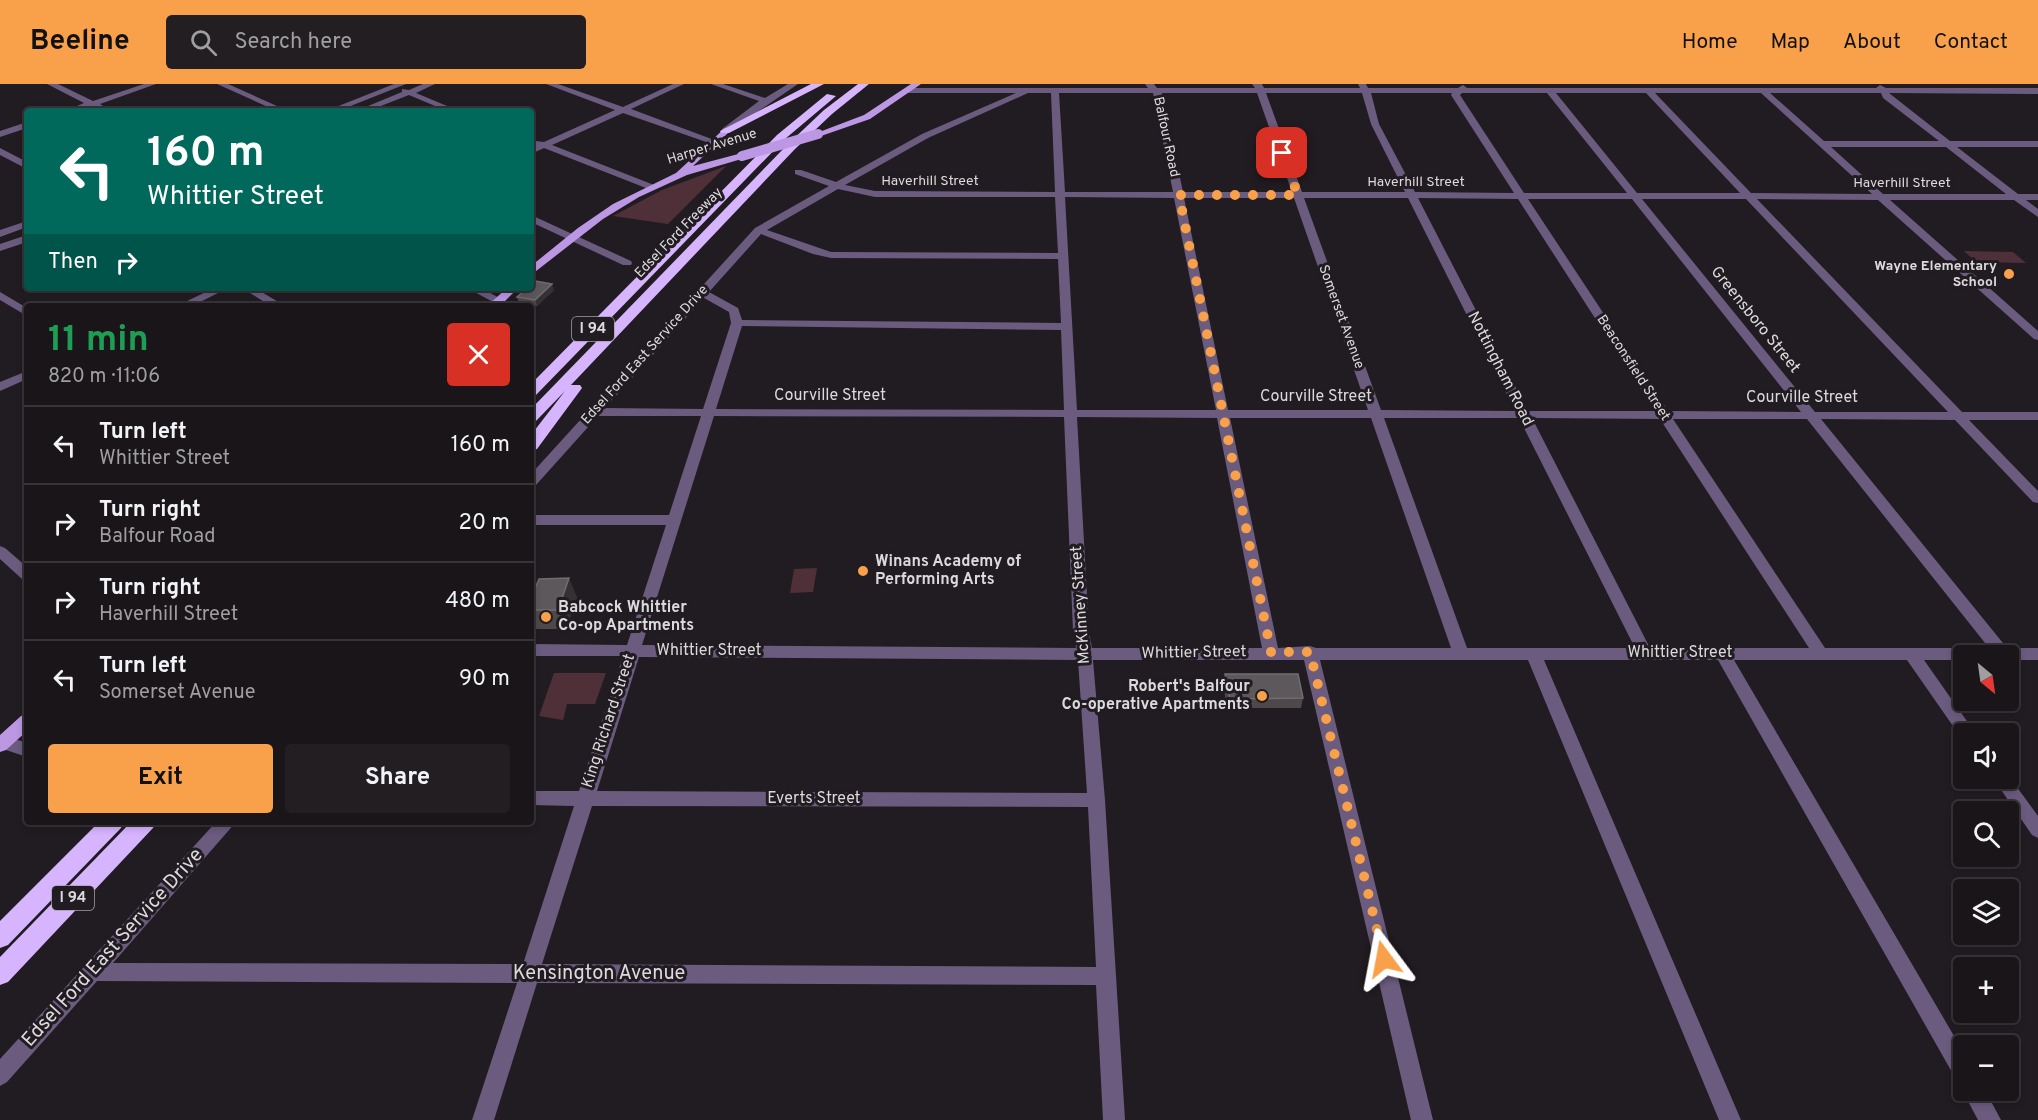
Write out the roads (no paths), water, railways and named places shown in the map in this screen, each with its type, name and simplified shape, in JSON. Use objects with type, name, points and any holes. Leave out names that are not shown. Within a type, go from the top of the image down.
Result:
[{"type":"highway","points":[[725,131],[819,84]]},
{"type":"highway","name":"Edsel Ford Freeway","points":[[534,389],[781,137],[811,110],[847,84]]},
{"type":"highway","name":"Edsel Ford Freeway","points":[[534,415],[790,147],[828,112],[864,84]]},
{"type":"highway","points":[[534,442],[560,406],[609,348],[607,339]]},
{"type":"highway","name":"I 94","points":[[0,937],[110,825]]},
{"type":"highway","name":"I 94","points":[[0,974],[142,825]]},
{"type":"main road","name":"Harper Avenue","points":[[534,269],[571,236],[609,209],[651,187],[680,174],[818,134],[867,117],[913,87]]},
{"type":"main road","points":[[680,174],[725,131]]},
{"type":"main road","points":[[496,303],[510,291]]},
{"type":"main road","points":[[2,744],[24,724]]},
{"type":"street","points":[[51,84],[101,108]]},
{"type":"street","points":[[79,108],[152,84]]},
{"type":"street","points":[[221,84],[277,108]]},
{"type":"street","points":[[368,108],[431,84]]},
{"type":"street","points":[[550,84],[712,141]]},
{"type":"street","points":[[534,150],[681,84]]},
{"type":"street","points":[[715,84],[766,100]]},
{"type":"street","points":[[725,131],[766,100],[794,84]]},
{"type":"street","name":"Edsel Ford East Service Drive","points":[[534,479],[759,230],[936,131],[1043,84]]},
{"type":"street","points":[[1587,84],[1594,92]]},
{"type":"street","points":[[1722,84],[1730,92]]},
{"type":"street","points":[[1872,84],[1884,91],[1886,96],[2038,214]]},
{"type":"street","points":[[2022,84],[2038,90]]},
{"type":"street","points":[[337,108],[394,85],[447,108]]},
{"type":"street","points":[[913,87],[1030,90],[1153,87],[1461,87],[1550,92],[2038,90]]},
{"type":"street","name":"Balfour Road","points":[[1153,87],[1179,195],[1271,652]]},
{"type":"street","name":"Somerset Avenue","points":[[1258,87],[1461,653]]},
{"type":"street","name":"Nottingham Road","points":[[1364,87],[1375,124],[1645,653]]},
{"type":"street","name":"Beaconsfield Street","points":[[1461,87],[1455,95],[1820,654]]},
{"type":"street","name":"McKinney Street","points":[[1055,90],[1081,631],[1085,653],[1096,800],[1114,1120]]},
{"type":"street","name":"Greensboro Street","points":[[1550,92],[1996,645]]},
{"type":"street","points":[[1649,92],[2038,499]]},
{"type":"street","points":[[1764,92],[2038,337]]},
{"type":"street","points":[[0,134],[24,126]]},
{"type":"street","points":[[534,142],[651,187]]},
{"type":"street","points":[[1822,144],[2038,144]]},
{"type":"street","points":[[0,151],[24,164]]},
{"type":"street","name":"Haverhill Street","points":[[798,172],[837,186],[875,194],[2038,197]]},
{"type":"street","points":[[534,219],[627,263]]},
{"type":"street","points":[[0,234],[24,225]]},
{"type":"street","points":[[759,230],[816,252],[831,255],[1063,256]]},
{"type":"street","points":[[0,248],[24,239]]},
{"type":"street","points":[[190,303],[216,291]]},
{"type":"street","points":[[252,291],[274,303]]},
{"type":"street","points":[[477,291],[496,303]]},
{"type":"street","points":[[702,292],[734,310],[737,323],[1066,327]]},
{"type":"street","points":[[0,295],[24,311]]},
{"type":"street","name":"King Richard Street","points":[[483,1120],[737,323]]},
{"type":"street","points":[[0,387],[24,376]]},
{"type":"street","name":"Courville Street","points":[[595,412],[2038,416]]},
{"type":"street","points":[[534,520],[673,520]]},
{"type":"street","points":[[0,551],[24,572]]},
{"type":"street","name":"Whittier Street","points":[[534,650],[1953,654]]},
{"type":"street","points":[[1310,652],[1422,1120]]},
{"type":"street","points":[[1533,653],[1730,1120]]},
{"type":"street","points":[[1722,653],[1953,1055]]},
{"type":"street","points":[[1911,654],[1960,723]]},
{"type":"street","name":"Whittier Street","points":[[2019,654],[2038,654]]},
{"type":"street","points":[[2,744],[24,749]]},
{"type":"street","points":[[2009,789],[2038,830]]},
{"type":"street","name":"Everts Street","points":[[534,798],[1096,800]]},
{"type":"street","name":"Edsel Ford East Service Drive","points":[[0,1075],[224,825]]},
{"type":"street","name":"Kensington Avenue","points":[[92,972],[1106,976]]},
{"type":"street","points":[[1979,1101],[1990,1120]]},
{"type":"place","name":"Wayne Elementary School","points":[[2009,274]]},
{"type":"place","name":"Winans Academy of Performing Arts","points":[[863,571]]},
{"type":"place","name":"Babcock Whittier Co-op Apartments","points":[[546,617]]},
{"type":"place","name":"Robert's Balfour Co-operative Apartments","points":[[1262,696]]}]
